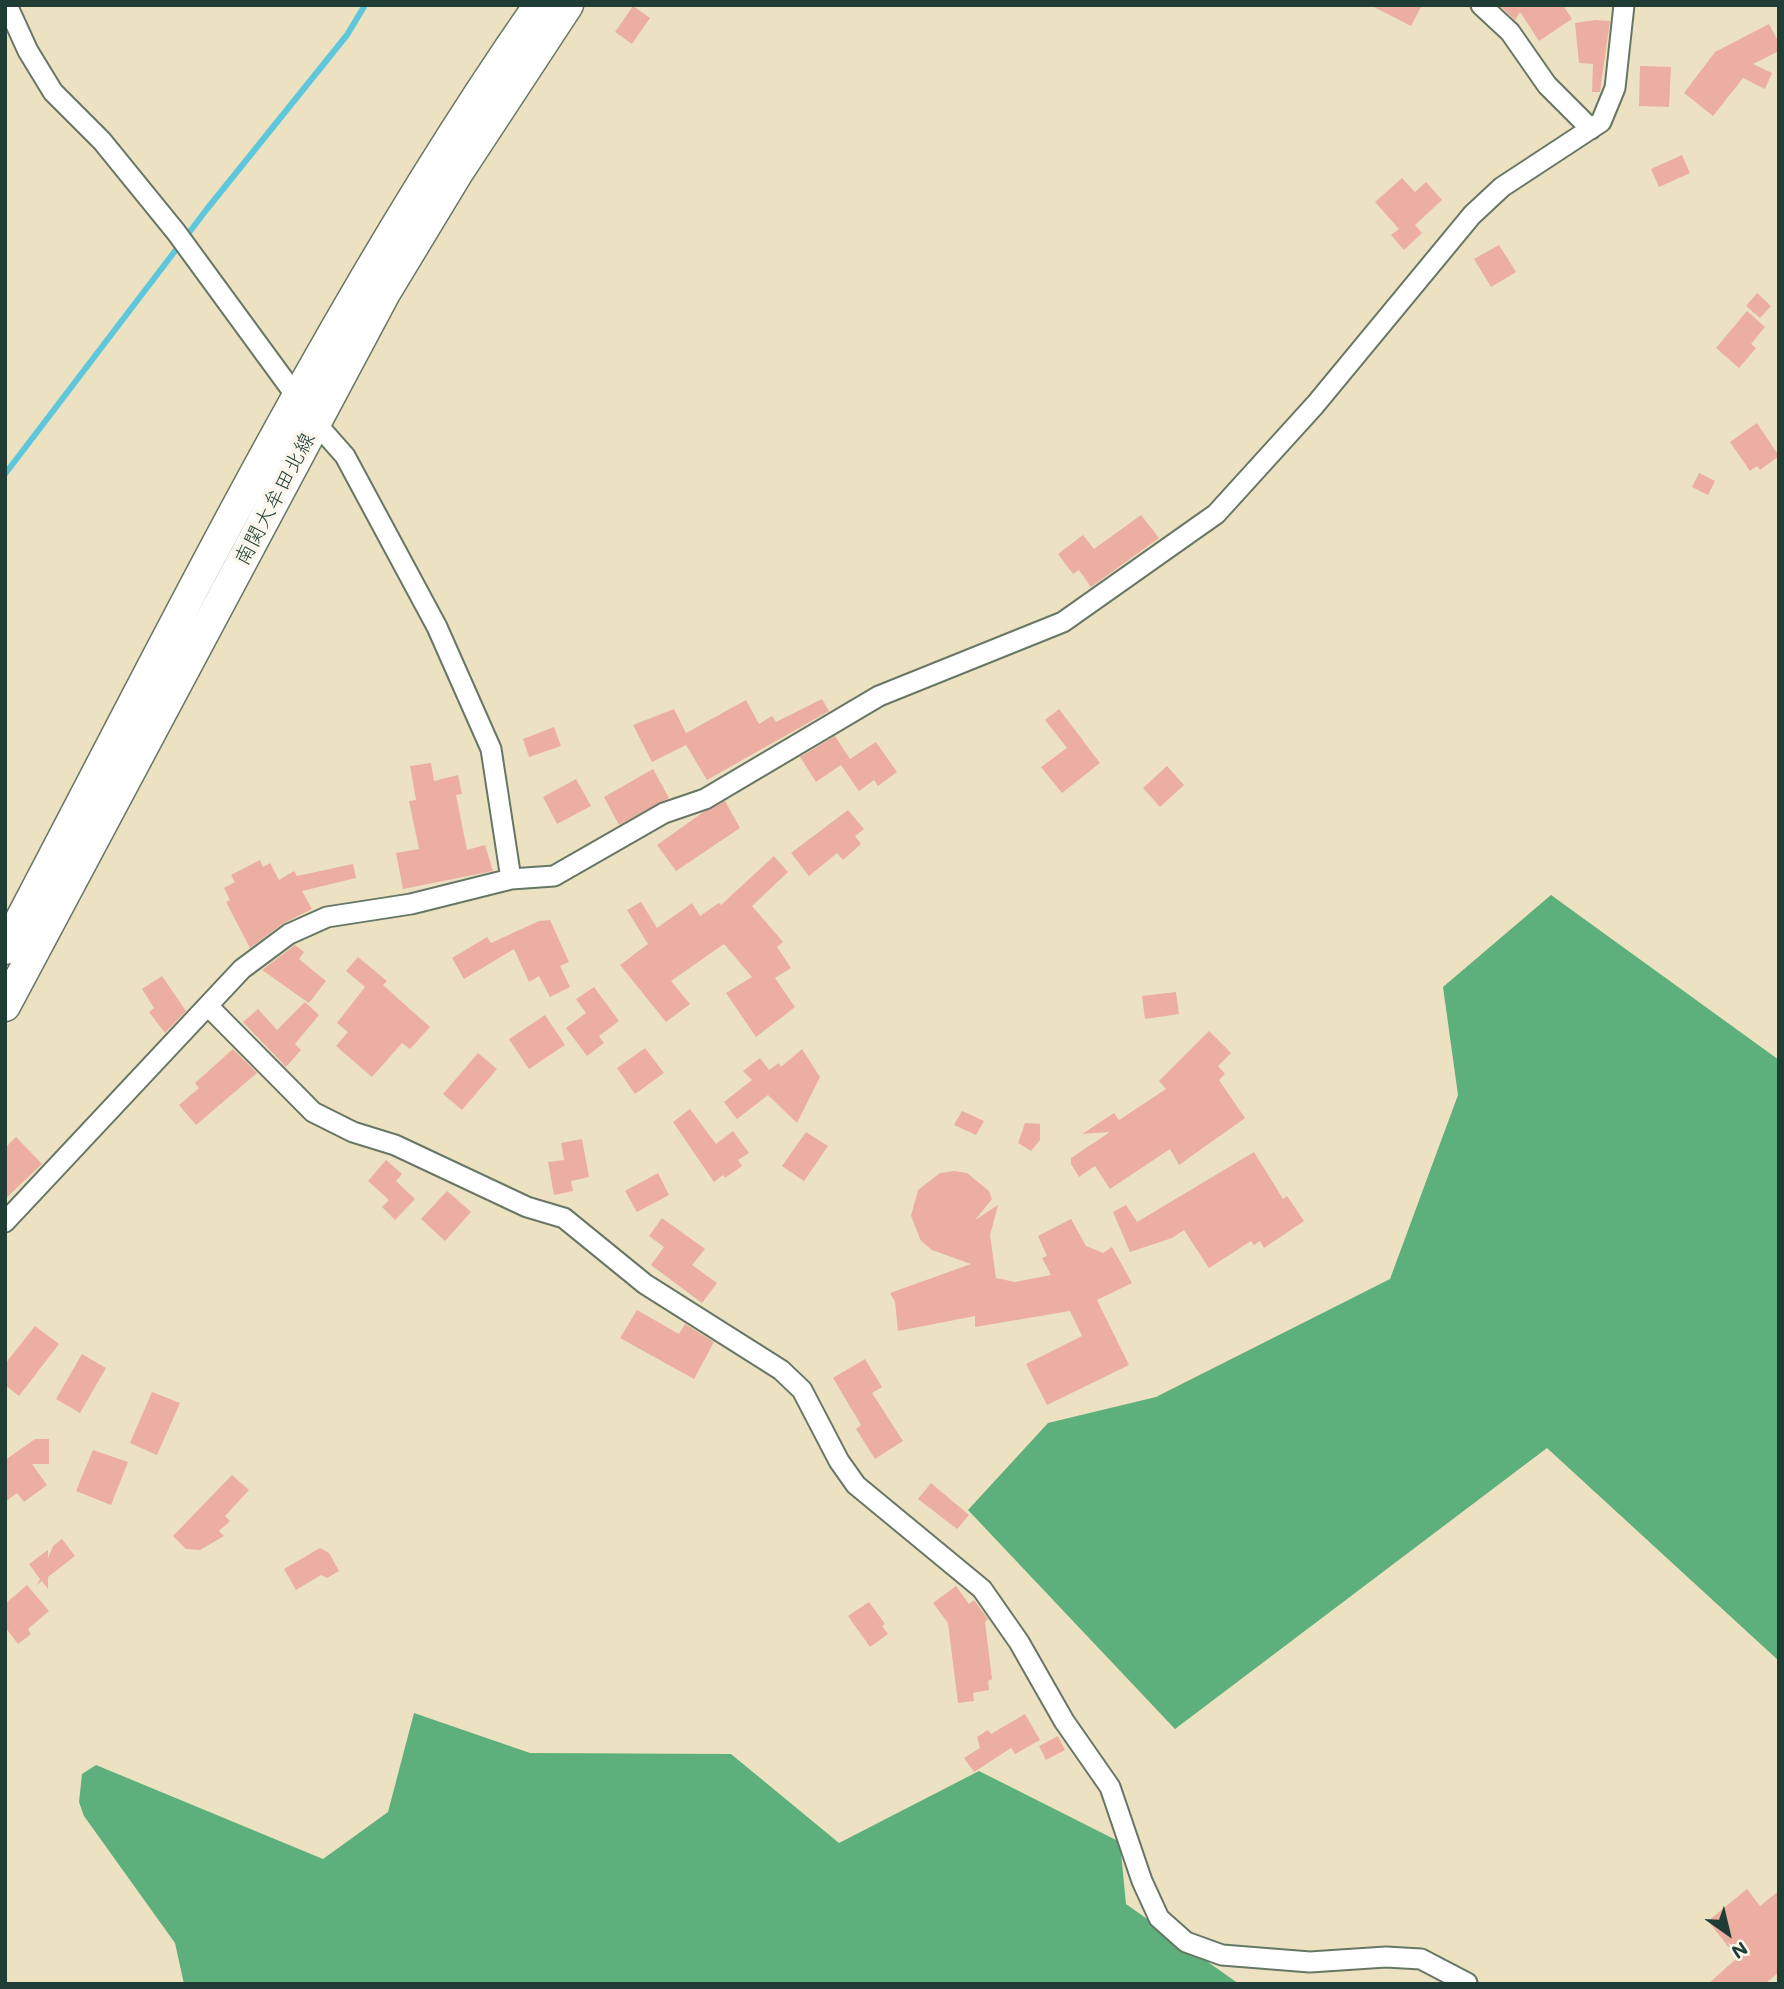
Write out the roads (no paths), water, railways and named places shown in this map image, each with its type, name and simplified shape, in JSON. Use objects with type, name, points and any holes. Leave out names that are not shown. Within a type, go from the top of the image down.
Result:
[{"type":"main road","name":"南関大牟田北線","points":[[5,949],[297,396],[399,218],[479,91],[539,5]]},
{"type":"main road","name":"南関大牟田北線","points":[[5,1006],[385,293],[435,210],[568,5]]},
{"type":"street","points":[[7,5],[27,51],[53,93],[102,141],[192,251],[315,422],[345,456],[438,627],[491,749],[511,879]]},
{"type":"street","points":[[1481,5],[1510,32],[1547,85],[1591,129]]},
{"type":"street","points":[[5,1222],[242,969],[280,941],[327,917],[411,904],[511,879],[554,876],[664,813],[705,799],[879,696],[1063,622],[1216,514],[1315,405],[1472,215],[1502,187],[1601,122],[1612,97],[1624,5]]},
{"type":"street","points":[[208,1006],[313,1112],[527,1208],[564,1217],[645,1284],[788,1377],[802,1390],[839,1461],[856,1485],[982,1589],[1004,1620],[1064,1721],[1110,1787],[1142,1881],[1159,1918],[1186,1942],[1222,1955],[1310,1962],[1386,1957],[1421,1959],[1467,1983]]},
{"type":"waterway","points":[[5,474],[207,209],[347,35],[365,5]]}]
